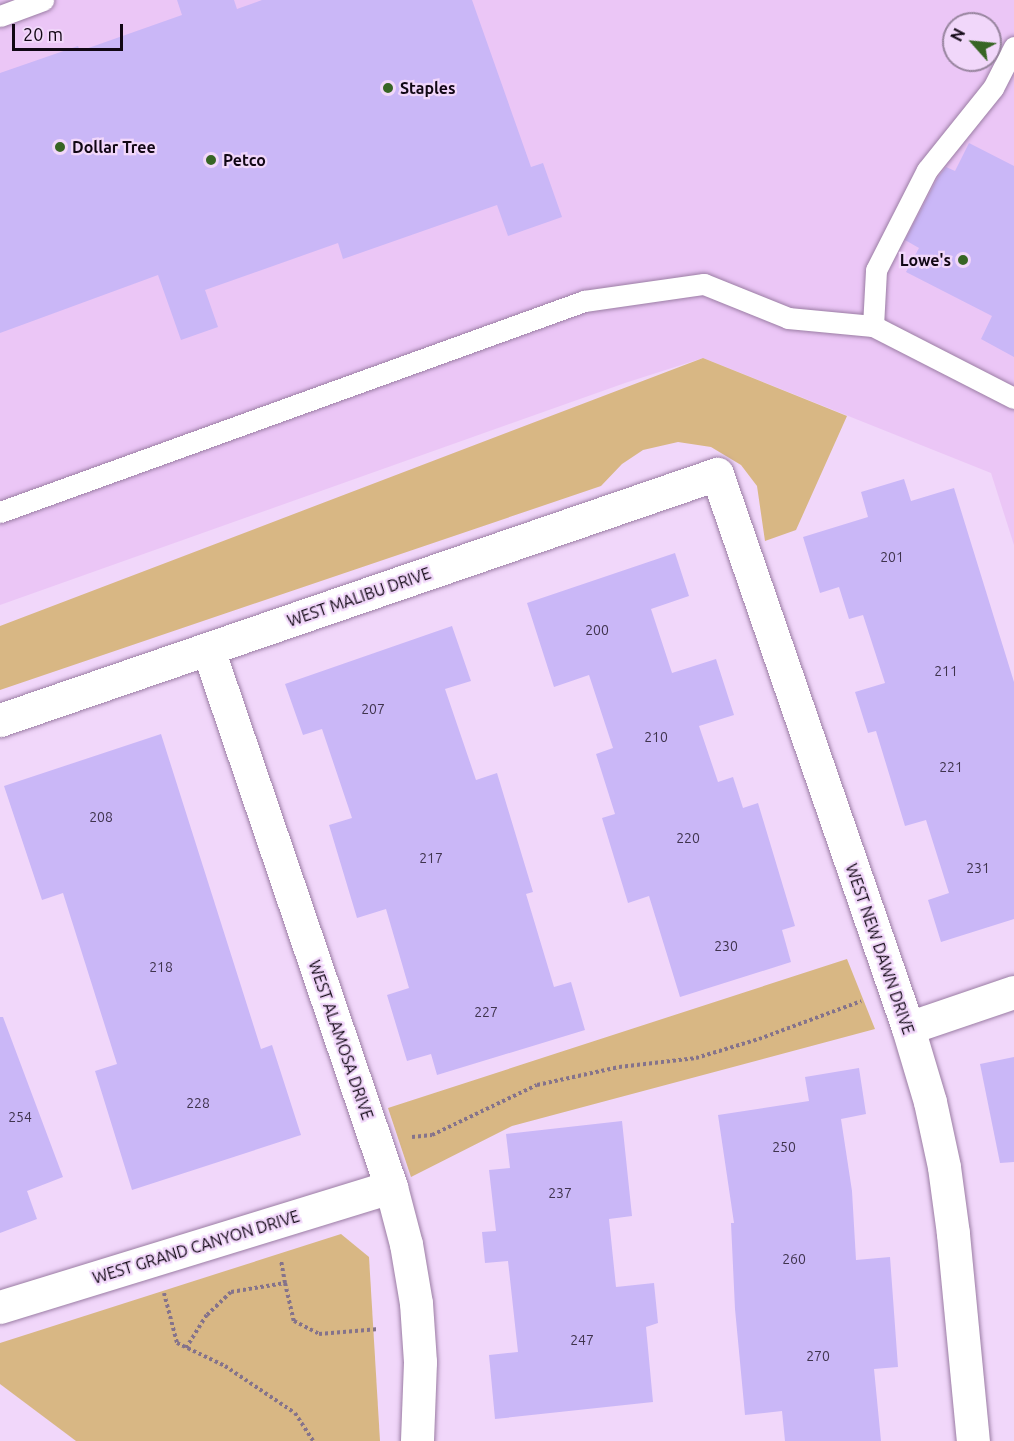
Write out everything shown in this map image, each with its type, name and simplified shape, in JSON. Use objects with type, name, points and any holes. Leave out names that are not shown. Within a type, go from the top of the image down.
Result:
[{"type":"street","name":"WEST MALIBU DRIVE","points":[[0,720],[717,474]]},
{"type":"street","name":"WEST NEW DAWN DRIVE","points":[[717,474],[908,1028],[930,1102],[944,1167],[973,1441]]},
{"type":"street","name":"WEST ALAMOSA DRIVE","points":[[208,649],[391,1187],[406,1244],[416,1303],[420,1362],[417,1441]]},
{"type":"street","points":[[908,1028],[1014,992]]},
{"type":"street","name":"WEST GRAND CANYON DRIVE","points":[[0,1307],[391,1187]]},
{"type":"lane","points":[[0,16],[43,0]]},
{"type":"lane","points":[[873,326],[876,270],[927,170],[993,88],[1014,47]]},
{"type":"lane","points":[[0,512],[584,301],[704,284],[788,318],[873,326],[1014,398]]},
{"type":"path","points":[[375,1140],[432,1135],[537,1084],[619,1067],[696,1058],[759,1039],[894,989]]},
{"type":"path","points":[[281,1260],[294,1321],[319,1334],[379,1329]]},
{"type":"path","points":[[186,1348],[207,1315],[231,1292],[285,1282]]},
{"type":"path","points":[[164,1292],[177,1343],[225,1366],[295,1413],[313,1441]]},
{"type":"shaded area","points":[[0,0],[1014,0],[1014,545],[991,473],[703,358],[625,383],[0,605]]},
{"type":"shaded area","points":[[703,358],[847,416],[796,530],[765,541],[757,486],[741,465],[711,447],[678,442],[643,450],[622,464],[601,486],[0,690],[0,626]]},
{"type":"shaded area","points":[[847,959],[875,1029],[512,1126],[411,1177],[388,1108]]},
{"type":"shaded area","points":[[341,1234],[369,1257],[380,1441],[76,1441],[0,1384],[0,1343]]},
{"type":"building","points":[[177,0],[234,0],[237,9],[262,0],[472,0],[531,167],[543,163],[562,217],[508,236],[497,205],[343,259],[338,243],[205,290],[218,327],[181,340],[158,275],[0,333],[0,73],[78,46],[80,51],[182,15]]},
{"type":"building","name":"Lowe's","points":[[969,143],[1014,166],[1014,357],[981,339],[992,316],[906,272],[919,248],[905,240],[938,177],[946,167],[955,171]]},
{"type":"building","points":[[904,479],[911,501],[954,488],[1014,682],[1014,919],[941,942],[928,900],[949,893],[926,820],[905,826],[876,731],[868,733],[855,692],[885,683],[863,615],[849,619],[839,587],[820,593],[803,537],[868,517],[861,492]]},
{"type":"building","points":[[675,553],[689,596],[651,609],[672,673],[716,659],[734,715],[699,726],[718,782],[733,777],[743,808],[758,803],[795,926],[782,930],[791,962],[680,997],[649,896],[628,903],[602,818],[615,814],[596,754],[613,748],[589,675],[554,687],[527,603]]},
{"type":"building","points":[[452,626],[471,681],[445,689],[476,780],[497,773],[533,892],[526,894],[554,987],[571,982],[585,1030],[437,1075],[431,1054],[407,1061],[387,995],[409,988],[386,909],[357,918],[329,825],[352,818],[322,729],[303,735],[285,684]]},
{"type":"building","points":[[161,734],[261,1049],[272,1045],[301,1135],[132,1190],[95,1071],[117,1064],[63,893],[42,900],[4,786]]},
{"type":"building","points":[[0,1017],[3,1017],[63,1177],[27,1191],[37,1219],[0,1233]]},
{"type":"building","points":[[1014,1057],[1014,1162],[1000,1163],[980,1064]]},
{"type":"building","points":[[859,1068],[866,1114],[841,1119],[852,1191],[856,1260],[890,1257],[898,1367],[874,1369],[881,1441],[785,1441],[782,1411],[745,1415],[735,1309],[731,1223],[734,1223],[718,1115],[809,1101],[805,1077]]},
{"type":"building","points":[[622,1121],[632,1216],[609,1219],[616,1287],[654,1283],[658,1323],[646,1327],[653,1402],[495,1419],[489,1355],[518,1352],[508,1261],[485,1263],[482,1232],[496,1231],[489,1170],[510,1168],[506,1134]]},
{"type":"place","name":"Staples","points":[[388,88]]},
{"type":"place","name":"Dollar Tree","points":[[60,147]]},
{"type":"place","name":"Petco","points":[[211,160]]},
{"type":"place","name":"Lowe's","points":[[963,260]]}]
